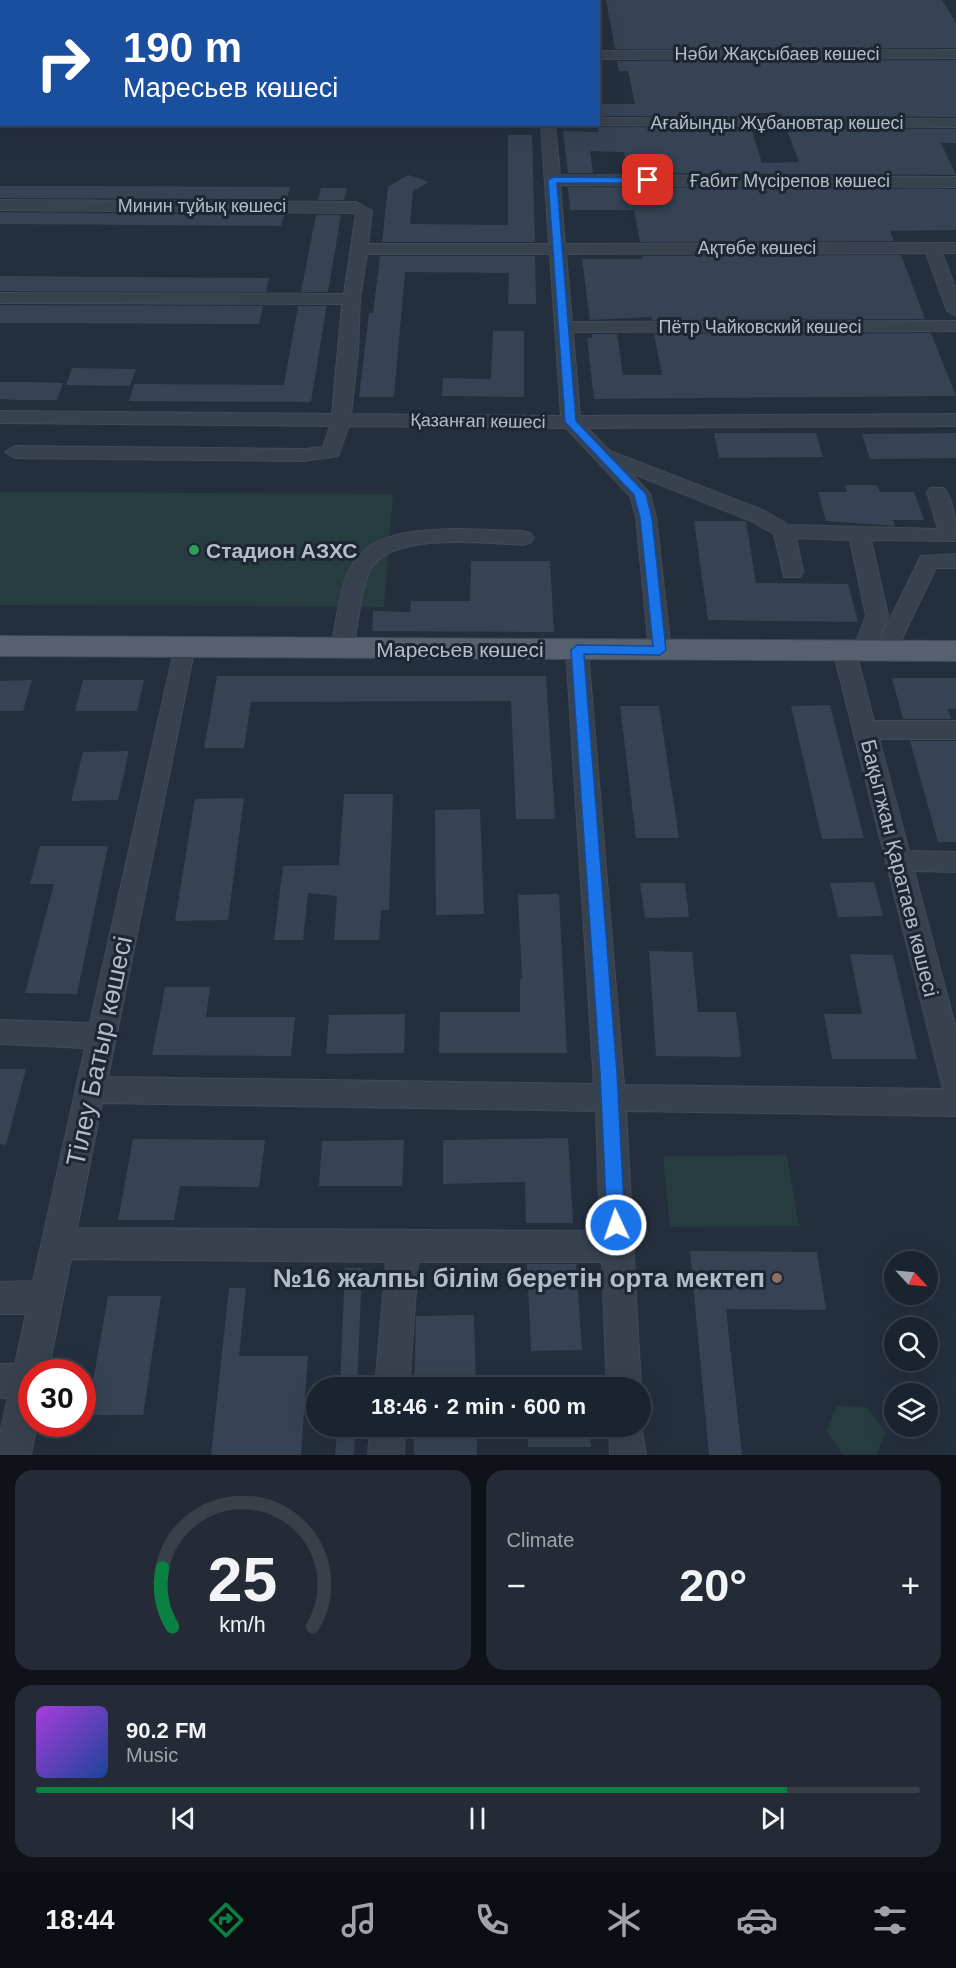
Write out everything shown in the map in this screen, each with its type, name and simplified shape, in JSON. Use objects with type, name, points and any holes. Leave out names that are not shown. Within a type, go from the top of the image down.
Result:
[{"type":"main road","name":"Маресьев көшесі","points":[[0,646],[956,651]]},
{"type":"street","name":"Нәби Жақсыбаев көшесі","points":[[600,55],[956,54]]},
{"type":"street","name":"Ағайынды Жұбановтар көшесі","points":[[600,122],[956,123]]},
{"type":"street","points":[[548,126],[571,422],[640,494],[646,518],[660,650]]},
{"type":"street","name":"Ғабит Мүсірепов көшесі","points":[[553,180],[956,182]]},
{"type":"street","name":"Минин тұйық көшесі","points":[[0,205],[356,207],[364,212],[351,298],[340,420],[336,445],[331,452],[304,455],[15,452]]},
{"type":"street","points":[[359,249],[559,248]]},
{"type":"street","name":"Ақтөбе көшесі","points":[[559,248],[956,248]]},
{"type":"street","points":[[932,248],[956,311]]},
{"type":"street","points":[[0,298],[351,298]]},
{"type":"street","name":"Пётр Чайковский көшесі","points":[[564,327],[956,326]]},
{"type":"street","name":"Қазанғап көшесі","points":[[0,417],[571,422],[956,420]]},
{"type":"street","points":[[601,454],[758,516],[784,531],[951,536],[937,492]]},
{"type":"street","points":[[784,531],[792,572]]},
{"type":"street","points":[[859,533],[877,616],[865,650]]},
{"type":"street","points":[[342,648],[361,565],[378,548],[415,538],[464,536],[523,538]]},
{"type":"street","points":[[865,650],[929,561],[956,561]]},
{"type":"street","name":"Тілеу Батыр көшесі","points":[[13,1455],[14,1381],[46,1297],[184,647]]},
{"type":"street","points":[[577,650],[610,1098],[623,1377]]},
{"type":"street","name":"Бақытжан Қаратаев көшесі","points":[[865,650],[864,730],[898,861],[946,1012],[956,1085]]},
{"type":"street","points":[[864,730],[956,730]]},
{"type":"street","points":[[898,861],[956,862]]},
{"type":"street","points":[[0,1032],[102,1036]]},
{"type":"street","points":[[90,1090],[956,1103]]},
{"type":"street","points":[[58,1243],[403,1247],[617,1246]]},
{"type":"street","points":[[393,1377],[403,1247]]},
{"type":"street","points":[[0,1298],[46,1297]]},
{"type":"street","points":[[386,1455],[387,1437]]},
{"type":"street","points":[[627,1437],[628,1455]]},
{"type":"green space","name":"Стадион АЗХС","points":[[0,492],[393,494],[384,607],[0,605]]},
{"type":"green space","points":[[787,1155],[799,1226],[670,1227],[663,1156]]},
{"type":"green space","points":[[836,1406],[867,1407],[884,1429],[884,1437],[876,1455],[843,1455],[827,1431]]},
{"type":"building","points":[[606,0],[942,0],[956,23],[956,48],[615,49]]},
{"type":"building","points":[[956,60],[956,117],[782,116],[781,113],[746,113],[747,116],[600,116],[600,104],[635,104],[628,71],[619,71],[617,61]]},
{"type":"building","points":[[598,127],[751,128],[762,163],[799,162],[786,128],[956,129],[956,143],[941,143],[956,175],[628,173],[624,152],[590,151],[593,173],[568,173],[563,131],[598,132]]},
{"type":"building","points":[[508,135],[532,135],[535,242],[382,242],[388,187],[408,175],[429,182],[413,191],[410,224],[508,225]]},
{"type":"building","points":[[0,186],[290,187],[287,199],[0,198]]},
{"type":"building","points":[[568,187],[956,189],[956,230],[890,231],[894,241],[640,242],[634,210],[570,210]]},
{"type":"building","points":[[321,188],[347,188],[344,200],[318,200]]},
{"type":"building","points":[[0,212],[284,215],[281,226],[0,224]]},
{"type":"building","points":[[316,215],[341,215],[328,292],[301,292]]},
{"type":"building","points":[[901,255],[925,319],[652,320],[651,317],[590,320],[582,259],[643,259],[642,256]]},
{"type":"building","points":[[380,256],[535,256],[536,304],[508,304],[509,273],[405,272],[394,397],[359,397],[369,313],[373,313]]},
{"type":"building","points":[[0,276],[269,278],[266,292],[0,291]]},
{"type":"building","points":[[0,305],[263,306],[259,324],[0,323]]},
{"type":"building","points":[[298,306],[326,306],[311,402],[129,401],[134,384],[284,385]]},
{"type":"building","points":[[493,331],[524,331],[524,397],[442,396],[443,378],[491,379]]},
{"type":"building","points":[[931,333],[956,396],[594,399],[587,338],[592,338],[592,334],[617,334],[623,375],[662,375],[654,334]]},
{"type":"building","points":[[72,368],[136,369],[130,386],[66,385]]},
{"type":"building","points":[[0,382],[63,383],[57,400],[19,400],[0,399]]},
{"type":"building","points":[[714,433],[816,433],[823,457],[719,458]]},
{"type":"building","points":[[956,433],[956,458],[870,459],[862,434]]},
{"type":"building","points":[[845,485],[877,485],[880,492],[914,492],[924,520],[893,520],[895,526],[826,521],[818,492],[847,492]]},
{"type":"building","points":[[694,521],[746,521],[756,583],[848,584],[858,622],[708,620]]},
{"type":"building","points":[[471,561],[550,561],[554,632],[372,631],[373,611],[410,612],[411,601],[470,601]]},
{"type":"building","points":[[217,676],[546,676],[555,819],[516,819],[511,701],[251,702],[244,748],[204,748]]},
{"type":"building","points":[[892,678],[956,678],[956,709],[948,709],[951,719],[903,719]]},
{"type":"building","points":[[32,680],[23,711],[0,711],[0,681]]},
{"type":"building","points":[[83,680],[144,680],[137,711],[75,711]]},
{"type":"building","points":[[830,705],[864,838],[822,839],[791,706]]},
{"type":"building","points":[[620,706],[659,706],[679,838],[636,838]]},
{"type":"building","points":[[910,741],[956,741],[956,842],[938,842]]},
{"type":"building","points":[[129,751],[118,800],[71,801],[83,752]]},
{"type":"building","points":[[344,794],[393,794],[389,910],[381,910],[379,940],[334,940],[337,896],[308,893],[303,940],[274,940],[283,866],[339,865]]},
{"type":"building","points":[[244,798],[228,920],[175,921],[195,799]]},
{"type":"building","points":[[480,809],[484,914],[436,915],[435,810]]},
{"type":"building","points":[[40,846],[108,846],[77,994],[25,993],[54,884],[30,884]]},
{"type":"building","points":[[874,882],[883,916],[838,917],[830,883]]},
{"type":"building","points":[[640,883],[685,883],[689,917],[645,918]]},
{"type":"building","points":[[559,894],[567,1053],[439,1053],[440,1012],[520,1012],[520,979],[522,979],[518,895]]},
{"type":"building","points":[[649,951],[692,952],[698,1012],[736,1012],[741,1057],[656,1056]]},
{"type":"building","points":[[850,954],[893,955],[917,1059],[832,1059],[824,1014],[862,1014]]},
{"type":"building","points":[[165,987],[210,987],[206,1017],[295,1017],[291,1056],[152,1055]]},
{"type":"building","points":[[405,1014],[404,1053],[326,1054],[329,1015]]},
{"type":"building","points":[[0,1069],[26,1069],[6,1145],[0,1144]]},
{"type":"building","points":[[568,1138],[573,1223],[526,1223],[525,1182],[443,1184],[443,1140]]},
{"type":"building","points":[[133,1139],[265,1140],[259,1187],[180,1186],[174,1220],[118,1220]]},
{"type":"building","points":[[404,1140],[402,1186],[319,1186],[322,1141]]},
{"type":"building","points":[[690,1251],[817,1252],[826,1310],[726,1309],[742,1455],[709,1455]]},
{"type":"building","points":[[527,1264],[576,1264],[582,1350],[531,1351]]},
{"type":"building","points":[[345,1268],[362,1268],[357,1377],[340,1377]]},
{"type":"building","points":[[229,1288],[246,1288],[239,1356],[308,1356],[301,1455],[211,1455]]},
{"type":"building","points":[[108,1296],[161,1296],[143,1415],[96,1415],[96,1364]]},
{"type":"building","points":[[474,1315],[476,1377],[414,1377],[416,1316]]},
{"type":"building","points":[[336,1437],[355,1437],[354,1455],[335,1455]]},
{"type":"building","points":[[414,1437],[477,1437],[477,1455],[414,1455]]},
{"type":"building","points":[[528,1437],[591,1437],[591,1447],[528,1447]]},
{"type":"place","name":"Стадион АЗХС","points":[[194,550]]},
{"type":"place","name":"№16 жалпы білім беретін орта мектеп","points":[[777,1278]]},
{"type":"route","points":[[616,1225],[609,1073],[577,650],[660,650],[646,518],[640,494],[571,422],[553,180],[648,180]]}]
